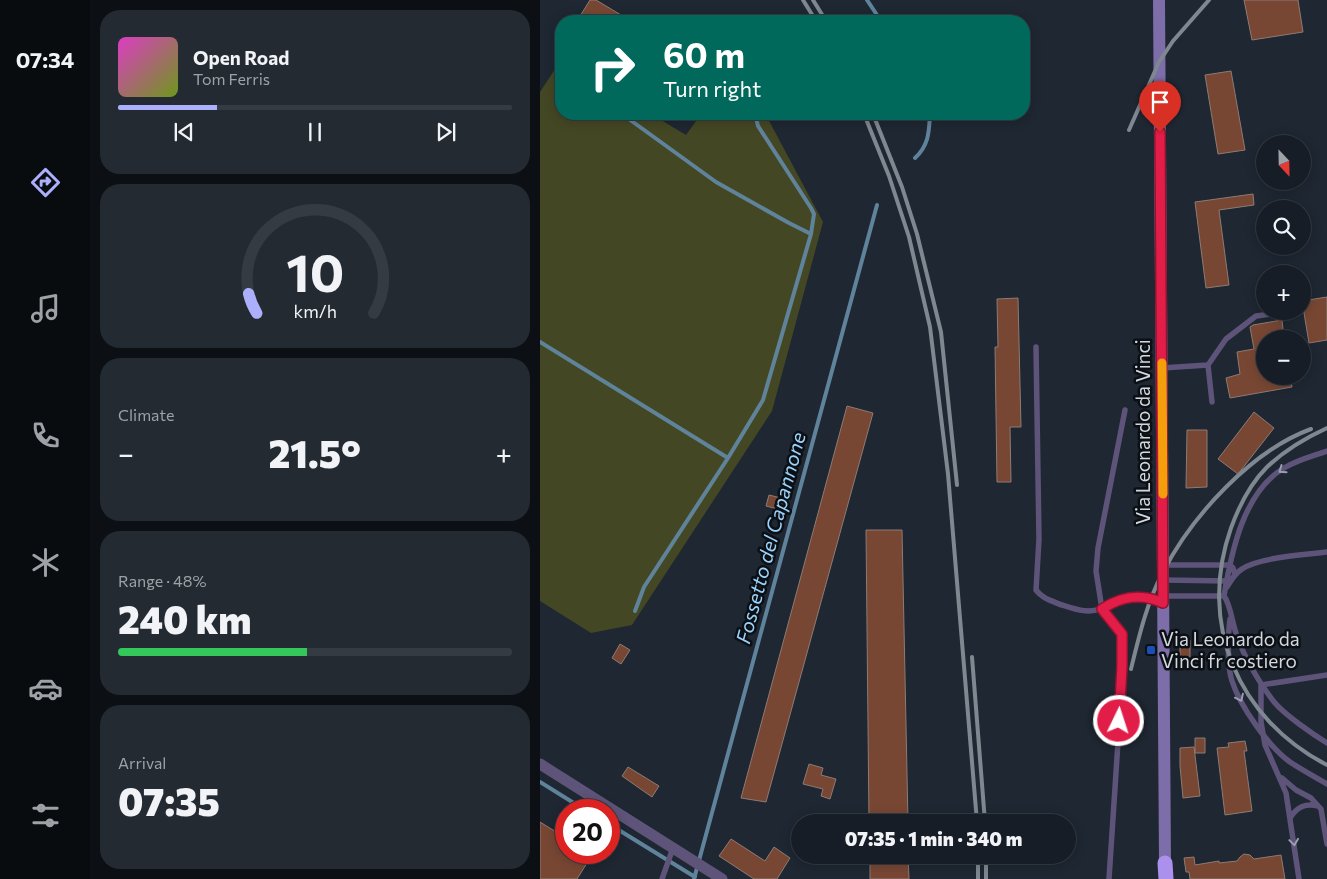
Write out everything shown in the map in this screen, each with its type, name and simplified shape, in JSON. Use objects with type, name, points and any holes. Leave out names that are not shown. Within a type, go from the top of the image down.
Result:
[{"type":"highway","points":[[1165,863],[1166,879]]},
{"type":"main road","name":"Via Leonardo da Vinci","points":[[1159,0],[1165,863]]},
{"type":"street","points":[[540,764],[675,852],[721,878]]},
{"type":"lane","points":[[1212,402],[1208,365],[1226,339],[1256,316]]},
{"type":"lane","points":[[1036,347],[1039,539],[1036,590],[1040,596],[1080,611],[1102,609],[1115,600],[1131,597],[1163,600],[1224,596]]},
{"type":"lane","points":[[1162,368],[1208,365]]},
{"type":"lane","points":[[1109,879],[1122,675],[1122,634],[1102,609],[1096,571],[1098,548],[1125,410]]},
{"type":"lane","points":[[1327,451],[1290,464],[1282,469],[1266,484],[1253,502],[1244,519],[1230,564],[1224,596],[1228,602],[1230,617],[1237,638],[1261,684],[1276,705],[1327,743]]},
{"type":"lane","points":[[1228,582],[1242,569],[1254,564],[1327,552]]},
{"type":"lane","points":[[1163,565],[1230,564]]},
{"type":"lane","points":[[1230,564],[1234,575]]},
{"type":"lane","points":[[1163,580],[1228,582]]},
{"type":"lane","points":[[1230,617],[1228,636],[1232,680],[1244,706],[1274,748],[1290,761],[1327,784]]},
{"type":"lane","points":[[1261,684],[1327,675]]},
{"type":"lane","points":[[1261,684],[1260,722],[1265,745],[1286,793],[1299,879]]},
{"type":"lane","points":[[1280,777],[1296,790],[1311,798],[1322,810],[1327,844]]},
{"type":"lane","points":[[1290,818],[1300,807],[1309,804],[1318,806]]},
{"type":"lane","points":[[663,874],[675,852]]},
{"type":"green space","points":[[555,69],[555,120],[661,120],[686,135],[697,120],[769,120],[823,222],[772,411],[632,625],[591,633],[540,601],[540,92]]},
{"type":"building","points":[[590,0],[596,0],[621,15],[581,15]]},
{"type":"building","points":[[1244,0],[1298,0],[1303,32],[1252,40]]},
{"type":"building","points":[[1231,71],[1245,150],[1218,154],[1205,75]]},
{"type":"building","points":[[1253,194],[1254,205],[1219,210],[1229,285],[1206,288],[1195,202]]},
{"type":"building","points":[[1327,297],[1327,340],[1311,343],[1311,330],[1307,330],[1305,320],[1311,320],[1311,300]]},
{"type":"building","points":[[1018,298],[1021,427],[1010,427],[1011,482],[997,482],[995,347],[998,347],[997,299]]},
{"type":"building","points":[[1282,320],[1283,330],[1256,330],[1256,385],[1292,385],[1292,387],[1230,398],[1226,378],[1240,374],[1237,352],[1254,349],[1250,327]]},
{"type":"building","points":[[847,406],[873,413],[766,802],[741,798]]},
{"type":"building","points":[[1254,412],[1274,428],[1238,474],[1218,459]]},
{"type":"building","points":[[1187,430],[1207,430],[1207,487],[1186,488]]},
{"type":"building","points":[[769,495],[789,500],[786,511],[766,506]]},
{"type":"building","points":[[866,530],[902,530],[908,814],[869,814]]},
{"type":"building","points":[[1180,640],[1190,640],[1190,665],[1180,666]]},
{"type":"building","points":[[620,644],[630,650],[621,664],[612,658]]},
{"type":"building","points":[[1195,738],[1205,738],[1205,753],[1195,753]]},
{"type":"building","points":[[1245,741],[1247,751],[1244,751],[1252,811],[1225,815],[1217,748],[1229,747],[1228,743]]},
{"type":"building","points":[[1194,747],[1200,796],[1183,798],[1180,748]]},
{"type":"building","points":[[809,764],[823,768],[821,775],[836,779],[830,799],[821,796],[823,789],[803,784]]},
{"type":"building","points":[[628,767],[659,786],[652,797],[622,776]]},
{"type":"building","points":[[540,822],[555,831],[555,864],[586,864],[577,879],[540,879]]},
{"type":"building","points":[[731,839],[765,861],[774,847],[790,858],[777,879],[754,879],[719,856]]},
{"type":"building","points":[[1244,854],[1250,855],[1254,859],[1281,855],[1285,879],[1190,879],[1189,872],[1186,872],[1184,858],[1194,857],[1195,865],[1219,861],[1219,863],[1237,861]]},
{"type":"building","points":[[870,864],[908,864],[909,879],[870,879]]},
{"type":"waterway","points":[[867,0],[877,15]]},
{"type":"waterway","points":[[630,120],[716,182],[811,234]]},
{"type":"waterway","points":[[635,611],[644,587],[728,458],[763,400],[811,234],[814,214],[758,126],[756,120]]},
{"type":"waterway","points":[[915,158],[926,143],[930,120]]},
{"type":"waterway","name":"Fossetto del Capannone","points":[[694,879],[877,205]]},
{"type":"waterway","points":[[540,342],[728,458]]},
{"type":"waterway","points":[[540,782],[567,799]]},
{"type":"waterway","points":[[620,831],[695,877]]},
{"type":"railway","points":[[803,0],[812,15]]},
{"type":"railway","points":[[813,0],[822,15]]},
{"type":"railway","points":[[1129,130],[1159,62],[1173,41],[1209,0]]},
{"type":"railway","points":[[866,120],[889,176],[909,237],[930,327],[948,474],[976,814]]},
{"type":"railway","points":[[875,120],[902,187],[917,234],[941,332],[957,485]]},
{"type":"railway","points":[[1327,428],[1303,440],[1281,455],[1267,467],[1250,488],[1231,528],[1222,564],[1219,599],[1223,633],[1233,665],[1249,695],[1270,722],[1296,746],[1327,765]]},
{"type":"railway","points":[[1131,669],[1152,595],[1175,551],[1190,529],[1225,488],[1245,469],[1289,439],[1311,429]]},
{"type":"railway","points":[[972,657],[984,814]]},
{"type":"railway","points":[[978,864],[978,879]]},
{"type":"railway","points":[[986,864],[986,879]]},
{"type":"slow traffic","points":[[1162,363],[1163,494]]},
{"type":"place","name":"Via Leonardo da Vinci fr costiero","points":[[1151,650]]},
{"type":"route","points":[[1119,721],[1122,634],[1102,609],[1115,600],[1131,597],[1152,598],[1163,603],[1160,132]]}]
